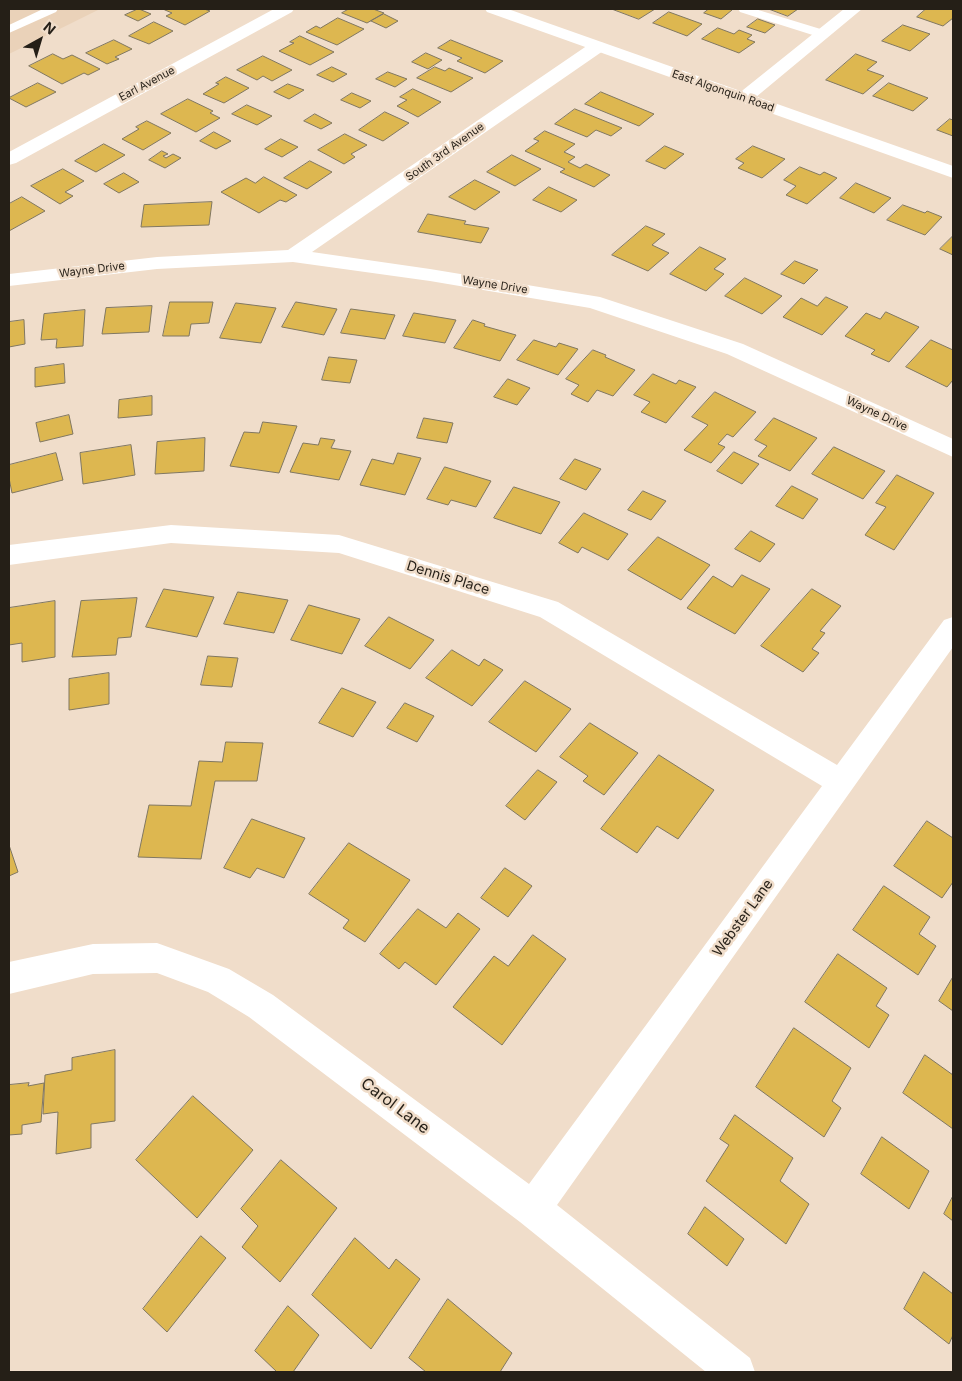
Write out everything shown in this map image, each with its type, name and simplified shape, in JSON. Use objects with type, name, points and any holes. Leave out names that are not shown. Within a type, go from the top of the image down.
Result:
[{"type":"street","name":"Earl Avenue","points":[[9,159],[286,9]]},
{"type":"street","name":"East Algonquin Road","points":[[493,9],[953,172]]},
{"type":"street","points":[[744,98],[854,9]]},
{"type":"street","name":"South 3rd Avenue","points":[[293,256],[597,47]]},
{"type":"street","name":"Wayne Drive","points":[[9,280],[157,262],[293,256],[430,275],[593,302],[736,349],[953,449]]},
{"type":"street","name":"Dennis Place","points":[[9,555],[171,534],[339,544],[549,609],[841,782]]},
{"type":"street","name":"Webster Lane","points":[[533,1209],[953,627]]},
{"type":"street","name":"Carol Lane","points":[[9,978],[93,959],[157,958],[218,980],[261,1006],[533,1209],[736,1372]]},
{"type":"lane","points":[[9,30],[52,9]]},
{"type":"lane","points":[[744,9],[823,34]]},
{"type":"shaded area","points":[[9,9],[100,9],[9,54]]},
{"type":"building","points":[[138,9],[151,14],[138,21],[125,15]]},
{"type":"building","points":[[204,9],[210,11],[185,25],[166,16],[172,13],[165,10]]},
{"type":"building","points":[[349,9],[373,9],[384,13],[367,23],[342,13]]},
{"type":"building","points":[[612,9],[655,9],[639,19]]},
{"type":"building","points":[[709,9],[732,10],[721,19],[704,13]]},
{"type":"building","points":[[769,9],[798,9],[788,16]]},
{"type":"building","points":[[926,9],[953,9],[953,18],[943,26],[917,17]]},
{"type":"building","points":[[669,12],[702,24],[687,36],[653,23]]},
{"type":"building","points":[[384,14],[398,21],[386,28],[371,21]]},
{"type":"building","points":[[338,18],[364,29],[337,45],[306,32],[316,26],[320,28]]},
{"type":"building","points":[[758,19],[775,25],[765,33],[747,27]]},
{"type":"building","points":[[154,22],[173,31],[149,44],[129,36]]},
{"type":"building","points":[[903,25],[930,34],[910,51],[882,41]]},
{"type":"building","points":[[718,28],[734,34],[739,30],[752,35],[747,39],[755,42],[739,53],[702,39]]},
{"type":"building","points":[[300,36],[334,52],[310,65],[279,51],[294,43],[290,42]]},
{"type":"building","points":[[114,40],[132,49],[115,57],[119,59],[107,64],[86,53]]},
{"type":"building","points":[[451,40],[503,61],[485,73],[457,61],[462,58],[438,48]]},
{"type":"building","points":[[426,53],[442,60],[428,69],[412,62]]},
{"type":"building","points":[[53,54],[63,59],[72,55],[100,69],[88,75],[84,73],[62,84],[29,66]]},
{"type":"building","points":[[856,54],[877,62],[867,70],[884,76],[863,94],[826,80]]},
{"type":"building","points":[[263,56],[292,70],[272,81],[263,76],[257,80],[237,70]]},
{"type":"building","points":[[332,67],[347,74],[333,82],[317,75]]},
{"type":"building","points":[[435,67],[445,71],[449,68],[473,78],[451,92],[417,78]]},
{"type":"building","points":[[388,72],[407,79],[395,87],[376,79]]},
{"type":"building","points":[[226,77],[249,88],[224,103],[203,94],[219,84],[216,83]]},
{"type":"building","points":[[38,83],[56,92],[26,107],[9,98]]},
{"type":"building","points":[[889,83],[928,98],[913,111],[873,96]]},
{"type":"building","points":[[288,84],[304,90],[289,99],[274,92]]},
{"type":"building","points":[[413,89],[441,102],[418,117],[397,106],[407,100],[400,97]]},
{"type":"building","points":[[601,92],[654,114],[639,126],[585,104]]},
{"type":"building","points":[[352,93],[371,101],[360,108],[341,100]]},
{"type":"building","points":[[188,99],[213,111],[210,113],[220,118],[196,132],[161,114]]},
{"type":"building","points":[[247,105],[272,116],[257,125],[232,114]]},
{"type":"building","points":[[575,109],[622,128],[611,136],[596,130],[587,137],[555,124]]},
{"type":"building","points":[[385,112],[409,123],[383,141],[359,130]]},
{"type":"building","points":[[315,114],[332,123],[321,129],[304,121]]},
{"type":"building","points":[[950,119],[953,120],[953,136],[937,130]]},
{"type":"building","points":[[147,121],[171,133],[143,150],[122,139],[139,129],[136,127]]},
{"type":"building","points":[[545,131],[575,144],[564,152],[575,157],[568,162],[580,168],[586,164],[610,175],[594,187],[560,172],[565,169],[525,151],[539,141],[534,139]]},
{"type":"building","points":[[214,132],[231,141],[216,149],[200,141]]},
{"type":"building","points":[[345,134],[367,145],[351,154],[355,157],[344,164],[318,150]]},
{"type":"building","points":[[281,139],[298,147],[282,157],[265,149]]},
{"type":"building","points":[[104,144],[125,155],[96,172],[75,161]]},
{"type":"building","points":[[665,146],[684,154],[665,169],[646,161]]},
{"type":"building","points":[[753,146],[785,159],[762,178],[738,168],[744,163],[736,159]]},
{"type":"building","points":[[162,151],[168,154],[163,156],[166,158],[173,154],[181,158],[165,168],[149,160]]},
{"type":"building","points":[[512,155],[541,169],[515,186],[487,172]]},
{"type":"building","points":[[310,161],[332,172],[307,189],[284,178]]},
{"type":"building","points":[[800,167],[820,175],[824,172],[837,178],[807,204],[786,195],[796,186],[784,180]]},
{"type":"building","points":[[63,169],[84,181],[65,192],[73,196],[60,204],[31,186]]},
{"type":"building","points":[[124,173],[139,182],[119,193],[104,184]]},
{"type":"building","points":[[264,177],[297,195],[286,202],[280,200],[259,213],[221,192],[246,178],[255,183]]},
{"type":"building","points":[[475,180],[500,192],[475,210],[449,197]]},
{"type":"building","points":[[856,183],[891,198],[874,213],[840,198]]},
{"type":"building","points":[[549,187],[577,200],[561,212],[533,200]]},
{"type":"building","points":[[22,197],[45,211],[9,231],[9,204]]},
{"type":"building","points":[[212,202],[209,225],[141,227],[144,205]]},
{"type":"building","points":[[903,205],[942,217],[925,235],[887,220]]},
{"type":"building","points":[[428,214],[466,221],[464,224],[489,228],[481,243],[418,232]]},
{"type":"building","points":[[646,226],[665,234],[652,245],[669,253],[648,271],[612,255]]},
{"type":"building","points":[[953,236],[953,255],[940,249]]},
{"type":"building","points":[[700,247],[726,259],[714,269],[724,274],[706,291],[670,274]]},
{"type":"building","points":[[795,261],[818,270],[804,284],[781,274]]},
{"type":"building","points":[[745,278],[782,296],[762,314],[725,296]]},
{"type":"building","points":[[826,297],[848,307],[822,335],[783,317],[801,298],[817,306]]},
{"type":"building","points":[[170,302],[213,302],[209,323],[191,324],[189,336],[163,336]]},
{"type":"building","points":[[296,302],[337,309],[324,335],[282,327]]},
{"type":"building","points":[[236,303],[276,308],[261,343],[220,338]]},
{"type":"building","points":[[152,306],[149,332],[102,334],[106,308]]},
{"type":"building","points":[[351,309],[395,315],[385,339],[341,333]]},
{"type":"building","points":[[85,310],[83,346],[56,348],[57,339],[41,340],[44,314]]},
{"type":"building","points":[[886,312],[919,327],[889,362],[871,354],[875,350],[845,336],[866,313],[880,319]]},
{"type":"building","points":[[414,313],[456,320],[445,343],[403,336]]},
{"type":"building","points":[[24,320],[25,344],[9,347],[9,322]]},
{"type":"building","points":[[473,320],[485,324],[484,326],[516,335],[500,361],[454,348]]},
{"type":"building","points":[[534,340],[556,347],[559,343],[578,349],[558,375],[517,360]]},
{"type":"building","points":[[931,340],[953,350],[953,380],[947,387],[906,367]]},
{"type":"building","points":[[593,350],[635,370],[613,396],[597,390],[588,402],[571,394],[579,385],[566,379]]},
{"type":"building","points":[[329,357],[357,360],[350,383],[322,380]]},
{"type":"building","points":[[64,364],[65,383],[35,387],[35,368]]},
{"type":"building","points":[[653,374],[676,384],[679,380],[696,387],[666,423],[641,412],[650,402],[634,395]]},
{"type":"building","points":[[508,379],[530,388],[517,405],[494,397]]},
{"type":"building","points":[[715,392],[756,412],[733,437],[727,434],[718,444],[725,447],[711,463],[684,450],[708,425],[692,417]]},
{"type":"building","points":[[152,396],[152,415],[118,418],[119,400]]},
{"type":"building","points":[[69,415],[73,434],[40,442],[36,423]]},
{"type":"building","points":[[424,418],[453,423],[447,443],[417,438]]},
{"type":"building","points":[[774,418],[817,438],[790,471],[758,456],[767,446],[755,440]]},
{"type":"building","points":[[263,422],[297,426],[279,473],[230,466],[244,432],[259,433]]},
{"type":"building","points":[[205,438],[204,471],[155,474],[157,442]]},
{"type":"building","points":[[321,438],[335,440],[331,448],[351,451],[339,480],[290,472],[303,443],[318,445]]},
{"type":"building","points":[[131,445],[135,475],[83,484],[80,453]]},
{"type":"building","points":[[834,447],[885,471],[863,499],[812,474]]},
{"type":"building","points":[[734,452],[759,464],[742,484],[717,471]]},
{"type":"building","points":[[56,453],[63,480],[12,493],[9,465]]},
{"type":"building","points":[[398,453],[421,458],[405,495],[360,485],[372,459],[393,464]]},
{"type":"building","points":[[575,459],[601,469],[586,490],[560,479]]},
{"type":"building","points":[[445,467],[491,481],[476,507],[451,500],[448,505],[427,499]]},
{"type":"building","points":[[897,475],[934,493],[894,550],[865,535],[886,507],[876,503]]},
{"type":"building","points":[[792,486],[818,499],[803,519],[776,506]]},
{"type":"building","points":[[514,487],[560,502],[541,534],[494,518]]},
{"type":"building","points":[[643,491],[666,501],[651,520],[628,510]]},
{"type":"building","points":[[584,513],[628,534],[608,560],[582,547],[578,553],[559,543]]},
{"type":"building","points":[[751,531],[775,544],[760,562],[735,549]]},
{"type":"building","points":[[658,537],[710,565],[681,600],[628,570]]},
{"type":"building","points":[[742,575],[770,589],[735,634],[687,608],[713,576],[732,587]]},
{"type":"building","points":[[164,589],[214,597],[197,637],[146,627]]},
{"type":"building","points":[[812,589],[841,606],[820,631],[825,633],[812,649],[819,653],[803,672],[761,646]]},
{"type":"building","points":[[238,592],[288,600],[274,633],[224,624]]},
{"type":"building","points":[[137,598],[131,637],[118,638],[116,655],[72,657],[81,601]]},
{"type":"building","points":[[55,601],[55,657],[22,662],[22,643],[9,645],[9,608]]},
{"type":"building","points":[[309,605],[360,619],[342,654],[291,640]]},
{"type":"building","points":[[389,617],[434,640],[410,669],[365,646]]},
{"type":"building","points":[[452,650],[479,666],[484,659],[503,670],[472,706],[426,678]]},
{"type":"building","points":[[208,656],[238,658],[232,687],[201,685]]},
{"type":"building","points":[[109,673],[109,704],[69,710],[69,679]]},
{"type":"building","points":[[525,681],[571,709],[536,752],[489,722]]},
{"type":"building","points":[[342,688],[376,702],[353,737],[319,723]]},
{"type":"building","points":[[405,703],[434,716],[417,742],[387,728]]},
{"type":"building","points":[[590,723],[638,753],[604,795],[583,781],[588,776],[560,757]]},
{"type":"building","points":[[226,742],[263,743],[257,781],[215,781],[201,859],[138,857],[149,805],[191,806],[199,761],[222,762]]},
{"type":"building","points":[[659,755],[714,790],[678,839],[657,826],[637,853],[601,829]]},
{"type":"building","points":[[538,770],[557,782],[525,820],[506,806]]},
{"type":"building","points":[[252,819],[305,838],[284,878],[257,868],[250,878],[224,868]]},
{"type":"building","points":[[927,821],[953,838],[953,882],[942,898],[894,866]]},
{"type":"building","points":[[349,843],[410,880],[365,942],[343,928],[349,920],[309,894]]},
{"type":"building","points":[[9,845],[18,872],[9,876]]},
{"type":"building","points":[[505,868],[532,886],[508,917],[481,898]]},
{"type":"building","points":[[884,886],[930,917],[919,934],[936,946],[918,975],[853,930]]},
{"type":"building","points":[[418,909],[446,928],[458,913],[480,929],[436,985],[405,962],[399,969],[380,954]]},
{"type":"building","points":[[533,935],[566,959],[502,1045],[453,1007],[494,956],[508,966]]},
{"type":"building","points":[[838,954],[887,988],[876,1006],[889,1015],[869,1048],[805,1002]]},
{"type":"building","points":[[953,977],[953,1011],[939,1001]]},
{"type":"building","points":[[794,1028],[851,1068],[832,1101],[841,1108],[824,1137],[756,1087]]},
{"type":"building","points":[[115,1050],[115,1121],[91,1124],[91,1148],[56,1154],[58,1112],[43,1114],[45,1075],[72,1070],[72,1058]]},
{"type":"building","points":[[925,1055],[953,1075],[953,1129],[903,1093]]},
{"type":"building","points":[[29,1083],[28,1086],[44,1083],[41,1122],[22,1125],[22,1134],[9,1135],[9,1085]]},
{"type":"building","points":[[193,1096],[253,1150],[197,1218],[136,1160]]},
{"type":"building","points":[[735,1115],[793,1158],[780,1181],[809,1204],[786,1244],[706,1181],[729,1145],[720,1139]]},
{"type":"building","points":[[882,1137],[929,1171],[909,1209],[861,1174]]},
{"type":"building","points":[[281,1160],[337,1208],[280,1282],[242,1247],[258,1226],[241,1209]]},
{"type":"building","points":[[953,1196],[953,1221],[944,1214]]},
{"type":"building","points":[[705,1207],[744,1239],[727,1266],[688,1234]]},
{"type":"building","points":[[201,1236],[226,1258],[167,1332],[143,1309]]},
{"type":"building","points":[[355,1238],[389,1269],[396,1259],[420,1279],[371,1349],[312,1295]]},
{"type":"building","points":[[924,1272],[953,1294],[953,1335],[949,1344],[904,1309]]},
{"type":"building","points":[[448,1299],[512,1353],[500,1372],[426,1372],[409,1358]]},
{"type":"building","points":[[288,1306],[319,1335],[293,1372],[277,1372],[255,1351]]}]
